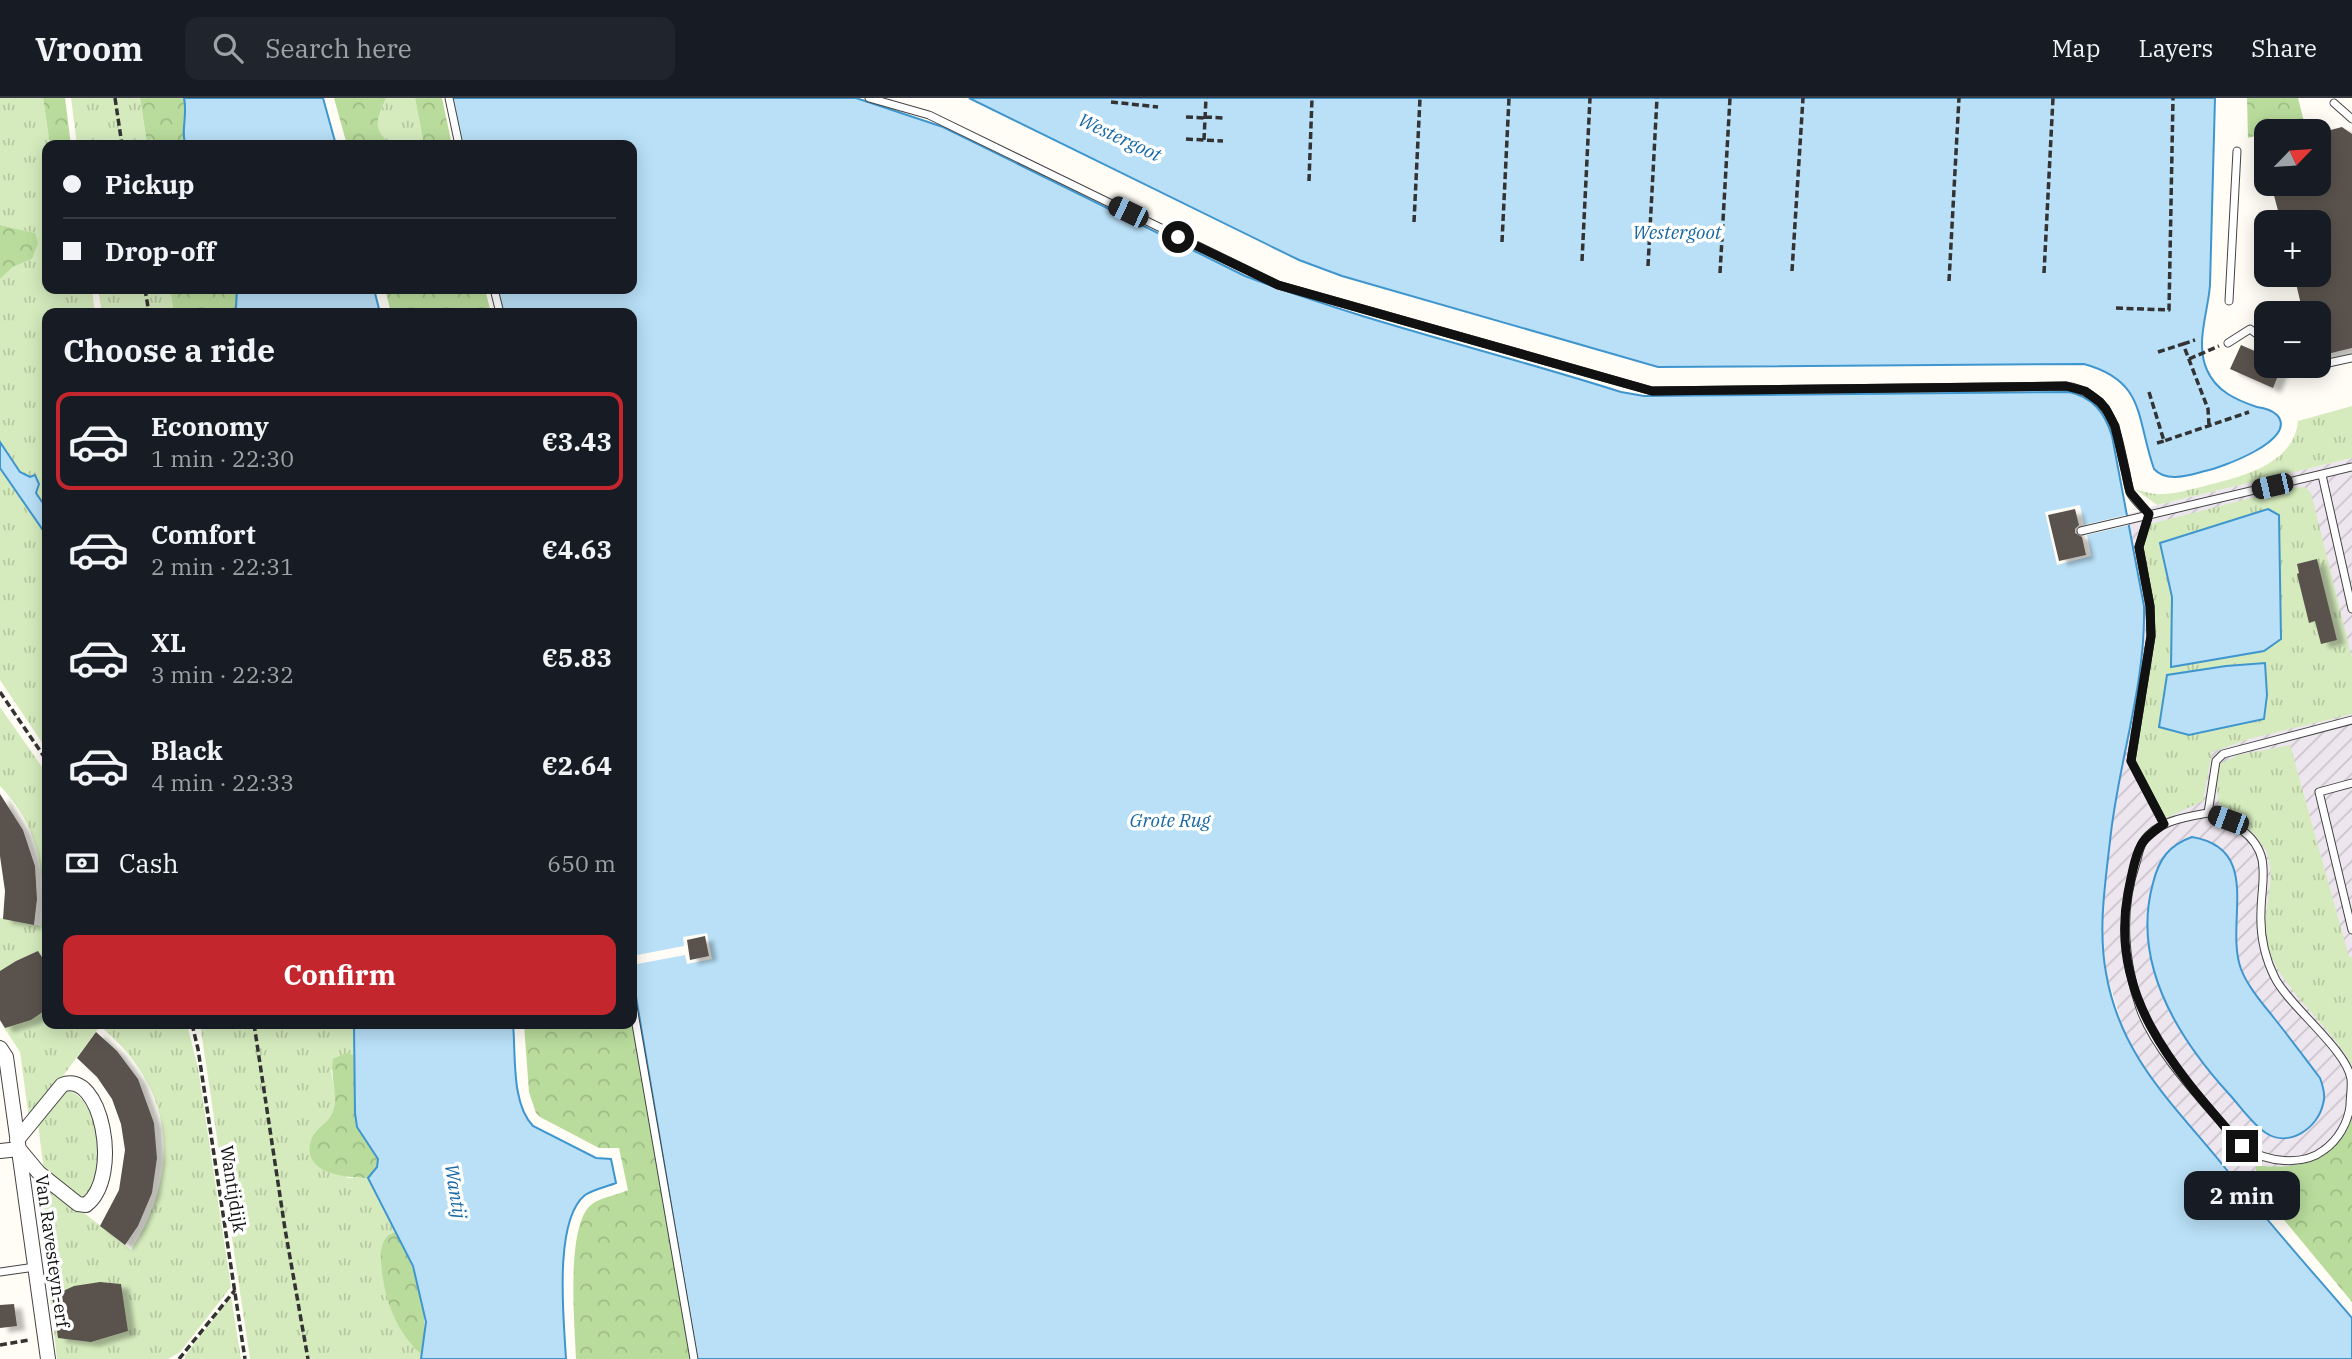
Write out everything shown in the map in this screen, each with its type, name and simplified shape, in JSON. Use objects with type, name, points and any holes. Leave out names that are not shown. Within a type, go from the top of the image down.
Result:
[{"type":"street","name":"Van Ravesteyn-erf","points":[[0,1048],[6,1057],[48,1359]]},
{"type":"street","name":"Van Ravesteyn-erf","points":[[76,1083],[91,1098],[106,1136],[106,1160],[96,1197],[86,1205],[78,1203],[38,1173],[18,1144],[62,1085],[76,1083]]},
{"type":"street","points":[[0,1151],[18,1144]]},
{"type":"lane","points":[[449,98],[458,140]]},
{"type":"lane","points":[[869,98],[929,116],[1278,285],[1652,391],[2076,388],[2093,396],[2106,409],[2115,426],[2130,492],[2149,514]]},
{"type":"lane","points":[[2334,103],[2352,119]]},
{"type":"lane","points":[[2229,301],[2237,152]]},
{"type":"lane","points":[[2228,343],[2250,329],[2254,332]]},
{"type":"lane","points":[[2331,362],[2352,358]]},
{"type":"lane","points":[[2081,531],[2352,467]]},
{"type":"lane","points":[[2322,475],[2352,610]]},
{"type":"lane","points":[[2149,514],[2139,547],[2150,606],[2151,636],[2131,761],[2164,824]]},
{"type":"lane","points":[[2208,813],[2217,761],[2223,754],[2352,720]]},
{"type":"lane","points":[[2352,783],[2319,792],[2352,930]]},
{"type":"lane","points":[[2208,813],[2228,820],[2249,835],[2259,850],[2264,867],[2262,939],[2276,980],[2338,1054],[2351,1077],[2349,1115],[2338,1137],[2322,1152],[2295,1160],[2277,1160],[2242,1146],[2169,1059],[2141,1010],[2126,957],[2126,907],[2132,873],[2143,842],[2164,824],[2208,813]]},
{"type":"lane","points":[[637,1029],[694,1359]]},
{"type":"lane","points":[[0,1272],[35,1266]]},
{"type":"path","points":[[115,98],[121,140]]},
{"type":"path","points":[[1137,98],[1137,104]]},
{"type":"path","points":[[1204,140],[1206,98]]},
{"type":"path","points":[[1309,181],[1312,98]]},
{"type":"path","points":[[1414,222],[1420,98]]},
{"type":"path","points":[[1502,242],[1508,98]]},
{"type":"path","points":[[1582,261],[1590,98]]},
{"type":"path","points":[[1648,266],[1657,98]]},
{"type":"path","points":[[1720,273],[1730,98]]},
{"type":"path","points":[[1792,271],[1802,98]]},
{"type":"path","points":[[1949,281],[1959,98]]},
{"type":"path","points":[[2044,273],[2053,98]]},
{"type":"path","points":[[2116,308],[2169,310],[2172,98]]},
{"type":"path","points":[[1111,102],[1158,107]]},
{"type":"path","points":[[1186,117],[1224,118]]},
{"type":"path","points":[[1186,139],[1223,141]]},
{"type":"path","points":[[2158,352],[2195,340]]},
{"type":"path","points":[[2189,359],[2228,343]]},
{"type":"path","points":[[2183,344],[2208,409],[2209,425]]},
{"type":"path","points":[[2148,392],[2164,441]]},
{"type":"path","points":[[2157,443],[2249,412]]},
{"type":"path","points":[[0,692],[42,754]]},
{"type":"path","name":"Wantijdijk","points":[[193,1029],[244,1359]]},
{"type":"path","points":[[255,1029],[308,1359]]},
{"type":"path","points":[[179,1359],[234,1290]]},
{"type":"path","points":[[0,1345],[45,1338]]},
{"type":"shaded area","points":[[2352,458],[2352,1159],[2255,1183],[2256,1186],[2238,1186],[2143,1068],[2126,1037],[2107,976],[2101,926],[2110,836],[2145,631],[2144,606],[2126,515],[2157,505]]},
{"type":"green space","points":[[0,98],[43,98],[49,140],[42,140],[42,294],[93,294],[94,308],[42,308],[42,502],[30,477],[20,472],[0,442],[0,279],[13,267],[32,259],[35,233],[0,225]]},
{"type":"green space","points":[[43,98],[65,98],[70,140],[49,140]]},
{"type":"green space","points":[[71,98],[140,98],[146,140],[76,140]]},
{"type":"green space","points":[[140,98],[184,98],[184,140],[146,140]]},
{"type":"green space","points":[[334,98],[386,98],[380,112],[378,128],[386,140],[346,140]]},
{"type":"green space","points":[[386,98],[415,98],[423,140],[386,140],[378,128],[378,118]]},
{"type":"green space","points":[[415,98],[442,98],[451,140],[423,140]]},
{"type":"green space","points":[[2247,98],[2298,98],[2303,119],[2254,119],[2254,136],[2248,138]]},
{"type":"green space","points":[[0,225],[35,233],[38,243],[32,259],[13,267],[0,279]]},
{"type":"green space","points":[[99,294],[171,294],[173,308],[101,308]]},
{"type":"green space","points":[[171,294],[237,294],[236,308],[173,308]]},
{"type":"green space","points":[[386,294],[486,294],[490,308],[390,308]]},
{"type":"green space","points":[[2352,406],[2352,458],[2157,505],[2135,489],[2155,494],[2173,493],[2249,473],[2276,459],[2287,448],[2298,421]]},
{"type":"green space","points":[[0,468],[42,529],[42,743],[0,680]]},
{"type":"green space","points":[[2305,487],[2311,493],[2352,658],[2352,714],[2249,739],[2212,752],[2203,801],[2166,818],[2136,762],[2152,633],[2142,542],[2146,525],[2290,488]],"holes":[[[2160,543],[2264,651],[2171,667],[2172,597]]]},
{"type":"green space","points":[[0,707],[42,767],[42,887],[41,869],[31,833],[13,801],[0,786]]},
{"type":"green space","points":[[2290,745],[2349,957],[2352,957],[2352,1066],[2331,1035],[2294,992],[2274,961],[2265,932],[2271,871],[2269,860],[2256,836],[2229,816],[2218,800],[2220,764],[2238,755]]},
{"type":"green space","points":[[42,916],[42,1029],[98,1029],[29,1119],[20,1052],[0,1021],[0,918],[41,926]]},
{"type":"green space","points":[[103,1029],[188,1029],[198,1068],[231,1287],[180,1352],[168,1359],[57,1359],[37,1179],[41,1179],[131,1250],[147,1220],[158,1190],[163,1160],[163,1131],[156,1103],[144,1076],[125,1050]]},
{"type":"green space","points":[[201,1029],[354,1029],[355,1055],[346,1054],[331,1071],[334,1110],[328,1122],[314,1136],[310,1150],[348,1178],[368,1178],[397,1231],[388,1235],[381,1248],[385,1284],[390,1307],[399,1328],[422,1355],[421,1359],[250,1359]]},
{"type":"green space","points":[[524,1029],[633,1029],[690,1359],[576,1359],[574,1277],[578,1232],[584,1215],[592,1204],[628,1190],[619,1148],[599,1148],[540,1117],[529,1092]]},
{"type":"green space","points":[[346,1053],[355,1055],[355,1113],[366,1141],[378,1159],[377,1167],[368,1178],[348,1177],[326,1171],[312,1159],[309,1150],[314,1134],[330,1118],[334,1108],[333,1059]]},
{"type":"green space","points":[[63,1090],[74,1093],[82,1100],[94,1121],[97,1134],[97,1174],[82,1199],[44,1171],[38,1124]]},
{"type":"green space","points":[[2352,1117],[2352,1302],[2256,1186],[2256,1165],[2286,1166],[2314,1160],[2337,1144]]},
{"type":"green space","points":[[397,1231],[420,1292],[425,1322],[422,1355],[399,1328],[384,1284],[381,1248],[388,1235]]},
{"type":"green space","points":[[231,1296],[241,1359],[185,1359],[185,1356]]},
{"type":"water","points":[[184,98],[323,98],[335,140],[184,140]]},
{"type":"water","name":"Grote Rug","points":[[451,98],[856,98],[943,127],[1245,276],[1385,323],[1621,392],[1644,396],[2069,392],[2085,398],[2102,413],[2112,436],[2144,606],[2141,665],[2114,812],[2103,907],[2104,956],[2113,1003],[2124,1031],[2152,1079],[2352,1318],[2352,1359],[697,1359],[637,1003],[637,308],[500,308],[497,294],[637,294],[637,140],[460,140]]},
{"type":"water","name":"Westergoot","points":[[969,98],[2215,98],[2210,285],[2202,339],[2204,360],[2211,377],[2221,389],[2242,401],[2273,412],[2281,424],[2277,434],[2268,443],[2240,459],[2205,471],[2172,477],[2154,469],[2136,404],[2129,391],[2119,380],[2104,371],[2084,364],[1658,367],[1342,276],[1299,260]]},
{"type":"water","points":[[237,294],[375,294],[379,308],[236,308]]},
{"type":"water","points":[[0,442],[20,472],[30,477],[35,475],[39,484],[36,493],[42,502],[42,529],[0,468]]},
{"type":"water","points":[[2268,509],[2279,515],[2281,639],[2264,651],[2171,667],[2172,597],[2160,543]]},
{"type":"water","points":[[2265,663],[2267,695],[2264,719],[2189,735],[2159,727],[2167,675]]},
{"type":"water","points":[[2192,837],[2214,844],[2228,856],[2235,872],[2237,951],[2241,969],[2256,995],[2320,1078],[2324,1098],[2320,1113],[2309,1128],[2293,1137],[2275,1137],[2251,1120],[2192,1048],[2163,997],[2148,942],[2148,913],[2153,883],[2166,854],[2177,844]]},
{"type":"water","name":"Wantij","points":[[354,1029],[513,1029],[518,1092],[526,1116],[533,1126],[596,1158],[611,1159],[616,1183],[585,1195],[575,1208],[568,1226],[563,1272],[566,1359],[421,1359],[426,1322],[413,1266],[368,1178],[377,1167],[378,1159],[357,1127]]},
{"type":"pier","points":[[2080,505],[2084,525],[2126,515],[2129,525],[2087,535],[2091,556],[2057,565],[2045,512]]},
{"type":"pier","points":[[707,933],[712,959],[687,964],[685,955],[637,964],[637,955],[684,946],[683,937]]},
{"type":"building","points":[[2342,127],[2352,134],[2352,348],[2331,353],[2331,301],[2300,301],[2297,287],[2331,287],[2331,210],[2278,210],[2274,196],[2331,196],[2331,130]]},
{"type":"building","points":[[2241,345],[2254,351],[2254,378],[2277,378],[2273,388],[2230,369]]},
{"type":"building","points":[[2075,509],[2079,525],[2075,533],[2082,537],[2086,555],[2059,561],[2048,515]]},
{"type":"building","points":[[2317,559],[2337,640],[2321,644],[2315,621],[2309,623],[2297,574],[2297,564]]},
{"type":"building","points":[[0,794],[23,830],[35,866],[37,899],[34,925],[3,919],[5,891],[0,856]]},
{"type":"building","points":[[705,936],[709,956],[690,960],[687,940]]},
{"type":"building","points":[[38,951],[42,957],[42,1012],[31,1020],[5,1028],[0,1020],[0,971]]},
{"type":"building","points":[[96,1032],[117,1051],[138,1079],[154,1123],[157,1158],[152,1193],[138,1226],[125,1245],[100,1226],[119,1190],[125,1150],[121,1124],[112,1099],[97,1077],[77,1058]]},
{"type":"building","points":[[100,1282],[121,1284],[128,1331],[91,1342],[58,1338],[52,1296],[74,1286]]},
{"type":"building","points":[[14,1304],[17,1326],[0,1328],[0,1305]]},
{"type":"route","points":[[1178,237],[1278,285],[1652,391],[2066,386],[2093,396],[2106,409],[2115,426],[2130,492],[2149,514],[2139,547],[2150,606],[2151,636],[2131,761],[2164,824],[2143,842],[2132,873],[2126,907],[2126,957],[2141,1010],[2169,1059],[2242,1146]]}]
